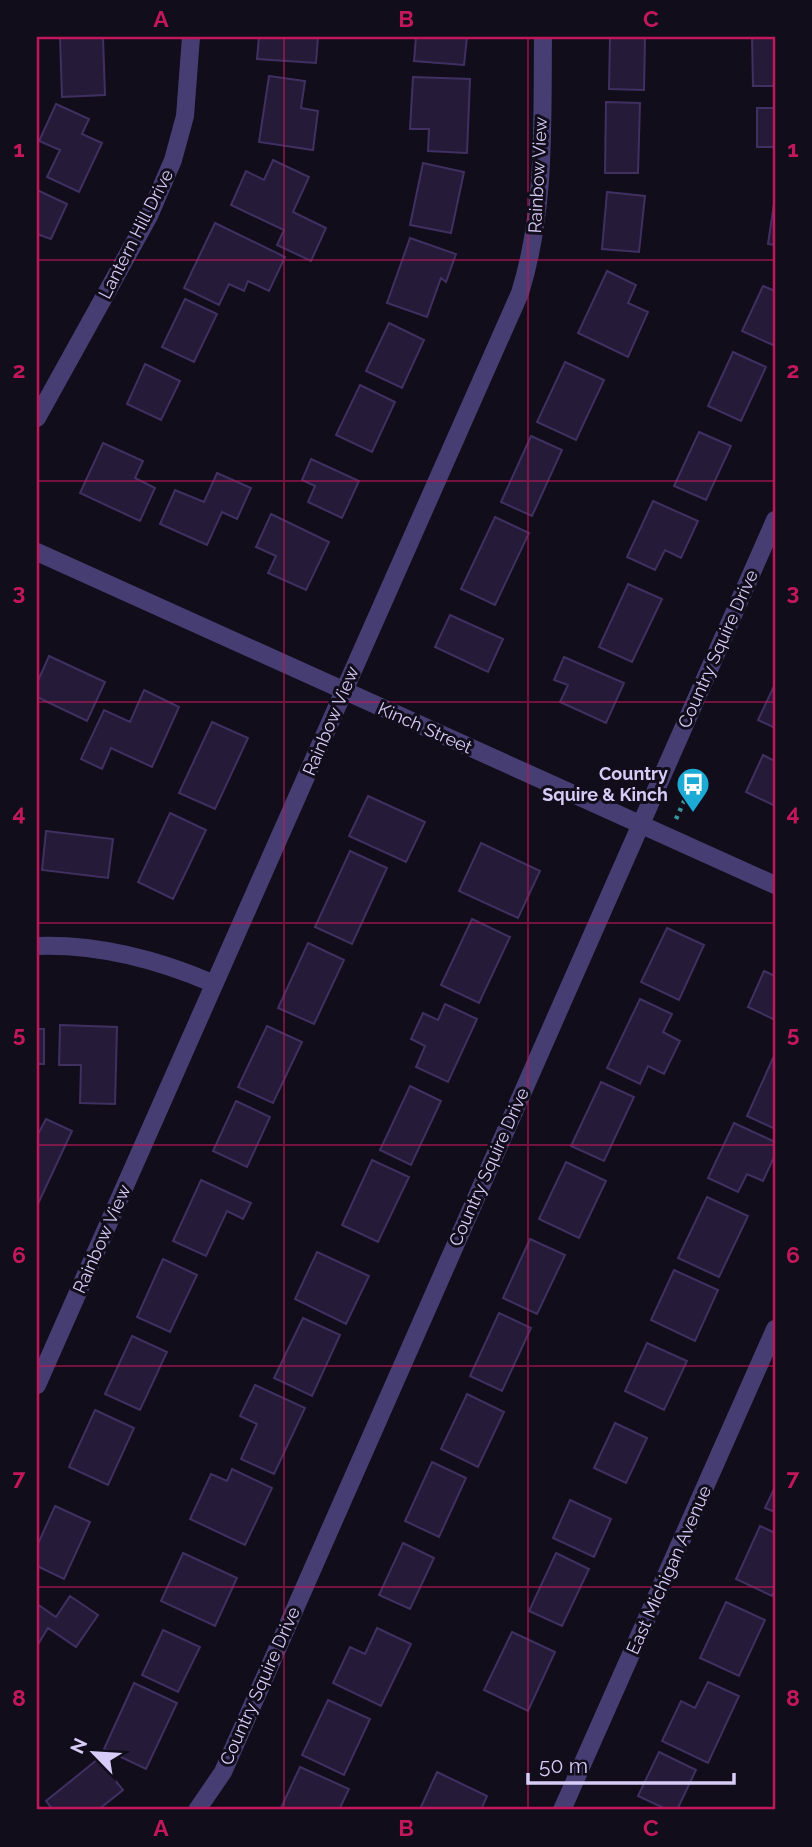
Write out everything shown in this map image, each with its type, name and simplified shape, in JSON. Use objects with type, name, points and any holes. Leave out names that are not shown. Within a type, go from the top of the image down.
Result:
[{"type":"street","name":"Lantern Hill Drive","points":[[37,418],[149,216],[173,160],[185,116],[191,37]]},
{"type":"street","name":"Rainbow View","points":[[37,1385],[212,983],[288,821],[499,341],[533,251],[539,217],[543,37]]},
{"type":"street","name":"Country Squire Drive","points":[[197,1810],[223,1772],[775,520]]},
{"type":"street","name":"Kinch Street","points":[[37,552],[775,885]]},
{"type":"street","points":[[37,946],[66,945],[125,953],[169,965],[212,983]]},
{"type":"street","name":"East Michigan Avenue","points":[[562,1810],[775,1329]]},
{"type":"building","points":[[60,37],[103,37],[105,95],[62,97]]},
{"type":"building","points":[[259,37],[318,37],[316,63],[257,59]]},
{"type":"building","points":[[416,37],[467,37],[464,65],[414,61]]},
{"type":"building","points":[[610,37],[645,37],[644,90],[609,89]]},
{"type":"building","points":[[752,37],[775,37],[775,86],[753,86]]},
{"type":"building","points":[[269,76],[305,81],[301,108],[318,111],[313,150],[259,142]]},
{"type":"building","points":[[413,77],[470,79],[467,153],[428,151],[429,129],[410,129]]},
{"type":"building","points":[[606,102],[640,103],[638,173],[605,173]]},
{"type":"building","points":[[56,104],[89,119],[82,134],[102,143],[79,192],[47,177],[60,150],[39,141]]},
{"type":"building","points":[[757,108],[775,108],[775,147],[757,147]]},
{"type":"building","points":[[273,160],[309,177],[293,212],[326,228],[311,261],[277,245],[284,230],[231,205],[246,171],[264,180]]},
{"type":"building","points":[[423,163],[464,172],[451,233],[410,225]]},
{"type":"building","points":[[37,190],[67,204],[51,239],[37,234]]},
{"type":"building","points":[[607,192],[645,196],[639,252],[602,249]]},
{"type":"building","points":[[775,197],[775,245],[768,244]]},
{"type":"building","points":[[215,223],[285,257],[269,291],[248,281],[244,291],[229,284],[219,305],[184,288]]},
{"type":"building","points":[[410,238],[456,254],[446,282],[441,278],[427,317],[387,303]]},
{"type":"building","points":[[607,271],[636,285],[628,303],[648,312],[628,357],[578,333]]},
{"type":"building","points":[[763,286],[775,291],[775,346],[742,331]]},
{"type":"building","points":[[185,299],[217,314],[194,362],[162,347]]},
{"type":"building","points":[[389,323],[424,340],[402,388],[366,371]]},
{"type":"building","points":[[733,352],[766,367],[741,421],[708,406]]},
{"type":"building","points":[[565,362],[604,380],[576,440],[537,422]]},
{"type":"building","points":[[145,364],[180,381],[161,420],[127,404]]},
{"type":"building","points":[[360,385],[395,402],[372,452],[336,435]]},
{"type":"building","points":[[699,432],[731,446],[706,500],[674,486]]},
{"type":"building","points":[[531,436],[562,450],[532,516],[501,502]]},
{"type":"building","points":[[103,443],[143,461],[135,478],[155,488],[140,521],[80,493]]},
{"type":"building","points":[[311,459],[359,481],[342,518],[308,502],[315,486],[302,480]]},
{"type":"building","points":[[217,473],[251,488],[237,519],[222,512],[207,545],[160,524],[175,490],[204,502]]},
{"type":"building","points":[[653,501],[698,521],[681,558],[665,550],[655,570],[627,557]]},
{"type":"building","points":[[271,514],[329,542],[306,590],[268,573],[276,556],[256,547]]},
{"type":"building","points":[[495,517],[529,533],[495,605],[461,589]]},
{"type":"building","points":[[628,584],[662,599],[632,662],[599,647]]},
{"type":"building","points":[[450,615],[503,639],[488,672],[435,647]]},
{"type":"building","points":[[49,656],[105,682],[87,721],[37,697],[37,683]]},
{"type":"building","points":[[564,657],[624,683],[606,723],[560,702],[568,685],[554,680]]},
{"type":"building","points":[[775,684],[775,728],[758,720]]},
{"type":"building","points":[[144,690],[179,707],[152,767],[111,748],[102,769],[81,759],[104,710],[130,722]]},
{"type":"building","points":[[212,722],[248,738],[215,809],[179,793]]},
{"type":"building","points":[[763,755],[775,761],[775,806],[746,792]]},
{"type":"building","points":[[368,796],[425,822],[406,862],[349,836]]},
{"type":"building","points":[[170,813],[206,830],[173,899],[138,882]]},
{"type":"building","points":[[46,831],[113,839],[108,878],[42,870]]},
{"type":"building","points":[[481,843],[540,871],[518,918],[459,891]]},
{"type":"building","points":[[350,851],[387,868],[352,944],[315,927]]},
{"type":"building","points":[[472,919],[510,937],[479,1003],[441,985]]},
{"type":"building","points":[[667,928],[704,945],[679,1000],[641,982]]},
{"type":"building","points":[[308,943],[344,960],[314,1024],[278,1008]]},
{"type":"building","points":[[764,971],[775,976],[775,1020],[748,1007]]},
{"type":"building","points":[[640,999],[672,1014],[663,1032],[680,1041],[664,1074],[648,1066],[640,1084],[607,1068]]},
{"type":"building","points":[[445,1004],[477,1019],[448,1082],[416,1067],[425,1046],[411,1039],[423,1013],[438,1020]]},
{"type":"building","points":[[60,1025],[117,1027],[115,1104],[80,1103],[81,1065],[59,1065]]},
{"type":"building","points":[[267,1026],[302,1042],[273,1103],[238,1087]]},
{"type":"building","points":[[37,1029],[44,1029],[44,1064],[37,1064]]},
{"type":"building","points":[[773,1058],[775,1059],[775,1129],[747,1116]]},
{"type":"building","points":[[601,1082],[634,1097],[604,1161],[571,1146]]},
{"type":"building","points":[[410,1086],[441,1101],[411,1165],[380,1150]]},
{"type":"building","points":[[236,1101],[270,1117],[247,1167],[213,1151]]},
{"type":"building","points":[[46,1119],[72,1131],[37,1206],[37,1136]]},
{"type":"building","points":[[734,1123],[775,1142],[775,1155],[763,1181],[747,1174],[738,1192],[708,1178]]},
{"type":"building","points":[[372,1160],[409,1177],[378,1242],[342,1225]]},
{"type":"building","points":[[566,1162],[606,1181],[579,1238],[539,1219]]},
{"type":"building","points":[[201,1180],[251,1203],[243,1219],[227,1211],[206,1256],[173,1241]]},
{"type":"building","points":[[707,1197],[748,1216],[719,1277],[678,1258]]},
{"type":"building","points":[[530,1239],[565,1255],[537,1314],[503,1298]]},
{"type":"building","points":[[317,1252],[369,1276],[346,1324],[295,1299]]},
{"type":"building","points":[[163,1259],[197,1275],[170,1332],[137,1317]]},
{"type":"building","points":[[674,1270],[718,1290],[695,1341],[651,1320]]},
{"type":"building","points":[[499,1313],[531,1328],[502,1391],[470,1376]]},
{"type":"building","points":[[303,1318],[340,1335],[312,1396],[274,1378]]},
{"type":"building","points":[[132,1336],[167,1352],[140,1410],[105,1394]]},
{"type":"building","points":[[647,1343],[687,1361],[664,1410],[625,1391]]},
{"type":"building","points":[[255,1385],[305,1408],[274,1474],[241,1459],[257,1424],[240,1416]]},
{"type":"building","points":[[467,1394],[504,1412],[478,1467],[441,1449]]},
{"type":"building","points":[[95,1410],[134,1428],[108,1485],[69,1467]]},
{"type":"building","points":[[615,1423],[647,1438],[626,1483],[594,1468]]},
{"type":"building","points":[[432,1462],[466,1478],[439,1537],[405,1521]]},
{"type":"building","points":[[232,1469],[272,1488],[245,1545],[190,1519],[211,1474],[227,1481]]},
{"type":"building","points":[[775,1487],[775,1512],[765,1508]]},
{"type":"building","points":[[570,1500],[611,1519],[594,1557],[553,1538]]},
{"type":"building","points":[[55,1506],[90,1522],[64,1579],[37,1566],[37,1546]]},
{"type":"building","points":[[760,1526],[775,1533],[775,1590],[772,1596],[736,1579]]},
{"type":"building","points":[[403,1543],[434,1558],[410,1609],[379,1595]]},
{"type":"building","points":[[183,1553],[237,1578],[215,1626],[161,1601]]},
{"type":"building","points":[[556,1553],[589,1569],[562,1626],[529,1611]]},
{"type":"building","points":[[70,1596],[98,1615],[76,1647],[48,1628],[37,1646],[37,1604],[56,1617]]},
{"type":"building","points":[[726,1602],[765,1620],[739,1676],[700,1658]]},
{"type":"building","points":[[377,1628],[411,1644],[381,1706],[333,1683],[350,1647],[365,1654]]},
{"type":"building","points":[[163,1630],[200,1647],[178,1692],[142,1675]]},
{"type":"building","points":[[512,1632],[555,1652],[528,1711],[484,1690]]},
{"type":"building","points":[[708,1682],[739,1696],[708,1763],[662,1741],[681,1701],[695,1708]]},
{"type":"building","points":[[134,1683],[177,1703],[146,1769],[104,1749]]},
{"type":"building","points":[[328,1700],[370,1719],[344,1775],[302,1755]]},
{"type":"building","points":[[659,1752],[696,1770],[677,1810],[668,1810],[638,1796]]},
{"type":"building","points":[[98,1759],[123,1790],[98,1810],[53,1810],[46,1801]]},
{"type":"building","points":[[300,1767],[349,1789],[339,1810],[280,1810]]},
{"type":"building","points":[[437,1772],[487,1796],[481,1810],[420,1809]]},
{"type":"place","name":"Country Squire & Kinch","points":[[693,814]]}]
